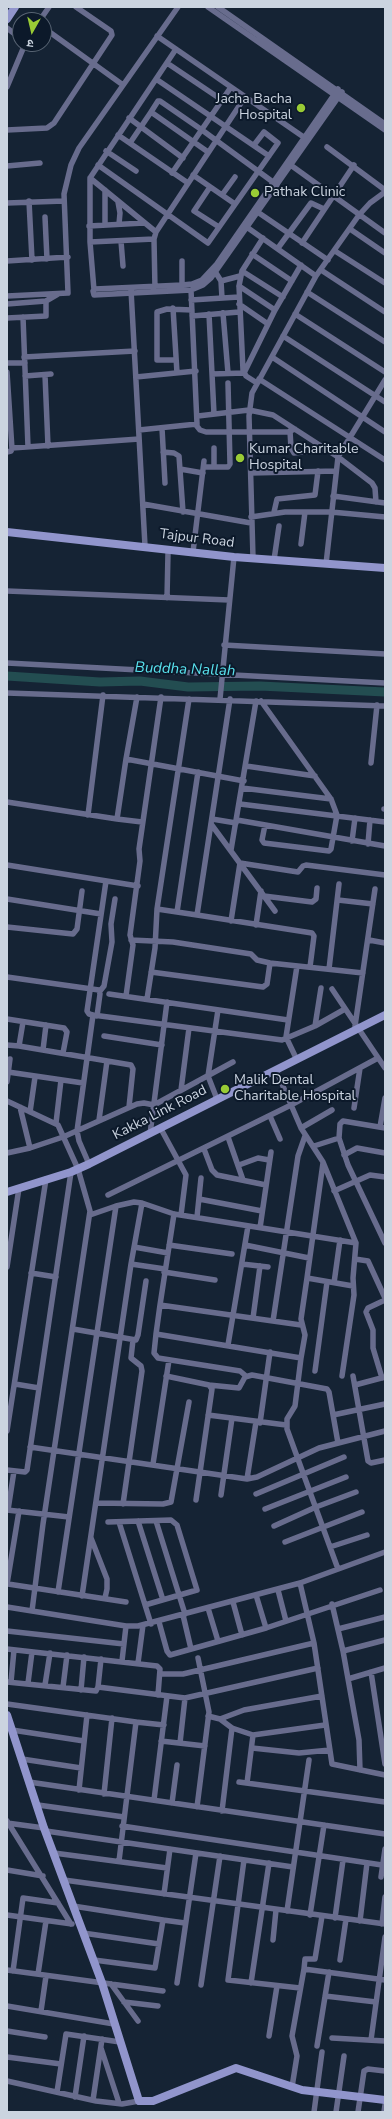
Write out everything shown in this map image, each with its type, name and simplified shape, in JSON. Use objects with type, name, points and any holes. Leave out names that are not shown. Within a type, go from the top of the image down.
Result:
[{"type":"street","points":[[7,19],[15,7]]},
{"type":"street","points":[[7,130],[46,128],[54,123],[94,63],[112,32],[76,7]]},
{"type":"street","points":[[7,296],[67,294],[69,291],[64,201],[65,184],[79,148],[178,7]]},
{"type":"street","points":[[208,7],[385,124]]},
{"type":"street","points":[[218,7],[338,93],[385,130]]},
{"type":"street","points":[[52,34],[123,84]]},
{"type":"street","points":[[157,36],[305,138]]},
{"type":"street","points":[[176,49],[106,151],[90,178],[89,226],[94,290],[191,290],[203,285],[216,273],[259,213],[305,138],[338,93]]},
{"type":"street","points":[[7,87],[21,52]]},
{"type":"street","points":[[167,62],[222,100]]},
{"type":"street","points":[[156,79],[269,156]]},
{"type":"street","points":[[172,173],[231,87]]},
{"type":"street","points":[[155,289],[197,283],[208,274],[276,184],[292,166],[338,93]]},
{"type":"street","points":[[155,289],[154,239],[156,232],[245,97]]},
{"type":"street","points":[[130,143],[160,100],[276,184]]},
{"type":"street","points":[[151,112],[208,152]]},
{"type":"street","points":[[129,118],[183,158]]},
{"type":"street","points":[[98,165],[208,243],[278,142],[264,132],[254,145]]},
{"type":"street","points":[[118,135],[188,183]]},
{"type":"street","points":[[254,558],[251,520],[249,410],[258,381],[316,276],[359,215],[370,203],[385,191],[354,165],[327,147]]},
{"type":"street","points":[[106,151],[136,171]]},
{"type":"street","points":[[7,166],[40,163]]},
{"type":"street","points":[[302,243],[354,165]]},
{"type":"street","points":[[292,166],[385,233]]},
{"type":"street","points":[[193,176],[235,204]]},
{"type":"street","points":[[222,195],[235,177]]},
{"type":"street","points":[[90,178],[156,232]]},
{"type":"street","points":[[210,187],[194,211],[219,227]]},
{"type":"street","points":[[104,190],[105,225]]},
{"type":"street","points":[[7,203],[64,201]]},
{"type":"street","points":[[29,202],[32,260]]},
{"type":"street","points":[[118,202],[120,212],[119,224]]},
{"type":"street","points":[[278,248],[290,234],[311,203],[324,209]]},
{"type":"street","points":[[259,213],[328,260]]},
{"type":"street","points":[[45,217],[47,259]]},
{"type":"street","points":[[89,226],[144,223]]},
{"type":"street","points":[[248,228],[316,276]]},
{"type":"street","points":[[350,229],[385,253]]},
{"type":"street","points":[[244,373],[238,297],[239,286],[241,273],[262,238]]},
{"type":"street","points":[[90,242],[154,239]]},
{"type":"street","points":[[121,241],[123,266]]},
{"type":"street","points":[[334,251],[385,283]]},
{"type":"street","points":[[252,254],[292,281]]},
{"type":"street","points":[[7,261],[68,257]]},
{"type":"street","points":[[182,261],[182,285]]},
{"type":"street","points":[[244,373],[275,310],[301,265]]},
{"type":"street","points":[[321,270],[385,312]]},
{"type":"street","points":[[216,273],[222,281],[222,298]]},
{"type":"street","points":[[222,281],[241,273]]},
{"type":"street","points":[[241,273],[283,297]]},
{"type":"street","points":[[239,286],[275,310]]},
{"type":"street","points":[[131,290],[145,546]]},
{"type":"street","points":[[191,290],[198,416],[196,425]]},
{"type":"street","points":[[307,292],[385,342]]},
{"type":"street","points":[[7,304],[46,301],[58,294]]},
{"type":"street","points":[[192,300],[238,297]]},
{"type":"street","points":[[7,318],[46,316],[46,301]]},
{"type":"street","points":[[239,304],[268,324]]},
{"type":"street","points":[[176,360],[160,361],[156,358],[157,312],[160,310],[173,308],[192,313],[209,314],[239,312]]},
{"type":"street","points":[[173,308],[177,373]]},
{"type":"street","points":[[223,313],[228,373]]},
{"type":"street","points":[[209,314],[214,414]]},
{"type":"street","points":[[295,314],[385,372]]},
{"type":"street","points":[[23,317],[28,447]]},
{"type":"street","points":[[283,336],[385,402]]},
{"type":"street","points":[[7,363],[24,360],[135,351]]},
{"type":"street","points":[[272,357],[385,432]]},
{"type":"street","points":[[136,377],[196,371]]},
{"type":"street","points":[[7,372],[9,450],[28,447],[139,440]]},
{"type":"street","points":[[212,374],[244,373],[385,460]]},
{"type":"street","points":[[25,376],[48,374],[48,446]]},
{"type":"street","points":[[326,564],[338,457],[385,380]]},
{"type":"street","points":[[180,469],[230,465],[228,383]]},
{"type":"street","points":[[198,416],[249,410],[273,415],[292,430],[338,457],[372,483],[375,488],[376,502]]},
{"type":"street","points":[[139,430],[196,425],[203,431],[249,432],[292,430]]},
{"type":"street","points":[[162,428],[165,483]]},
{"type":"street","points":[[292,430],[291,448],[294,453],[326,449]]},
{"type":"street","points":[[214,448],[214,467]]},
{"type":"street","points":[[163,452],[178,455],[183,512]]},
{"type":"street","points":[[193,552],[204,467]]},
{"type":"street","points":[[274,512],[277,499],[315,495],[318,471]]},
{"type":"street","points":[[251,472],[336,471]]},
{"type":"street","points":[[333,496],[385,503]]},
{"type":"street","points":[[143,504],[183,512],[251,520],[274,512],[331,512],[385,518]]},
{"type":"street","points":[[302,544],[305,512]]},
{"type":"street","points":[[274,560],[279,526]]},
{"type":"street","name":"Tajpur Road","points":[[7,532],[145,546],[234,559],[254,558],[385,568]]},
{"type":"street","name":"Tajpur Road","points":[[7,537],[385,573]]},
{"type":"street","points":[[167,598],[168,553]]},
{"type":"street","points":[[220,696],[224,645],[234,559]]},
{"type":"street","points":[[7,591],[229,600]]},
{"type":"street","points":[[224,645],[385,654]]},
{"type":"street","points":[[7,663],[221,677],[385,683]]},
{"type":"street","points":[[7,693],[189,699],[220,696],[230,699],[258,701],[385,706]]},
{"type":"street","points":[[88,815],[103,695]]},
{"type":"street","points":[[117,819],[137,697]]},
{"type":"street","points":[[126,996],[133,945],[130,935],[141,858],[138,852],[161,698]]},
{"type":"street","points":[[147,999],[155,942],[157,909],[189,699]]},
{"type":"street","points":[[197,915],[230,699]]},
{"type":"street","points":[[231,850],[258,701]]},
{"type":"street","points":[[258,701],[331,799],[337,815],[329,851],[265,843],[262,840],[265,825]]},
{"type":"street","points":[[371,763],[377,705]]},
{"type":"street","points":[[126,759],[244,781]]},
{"type":"street","points":[[246,766],[315,776]]},
{"type":"street","points":[[177,912],[198,772]]},
{"type":"street","points":[[242,788],[331,799]]},
{"type":"street","points":[[7,802],[142,822]]},
{"type":"street","points":[[240,804],[385,822]]},
{"type":"street","points":[[352,841],[355,818]]},
{"type":"street","points":[[368,844],[370,820]]},
{"type":"street","points":[[212,822],[236,822],[265,825],[385,846]]},
{"type":"street","points":[[212,822],[275,911]]},
{"type":"street","points":[[240,863],[298,872],[301,871],[303,866],[306,865],[385,875]]},
{"type":"street","points":[[231,921],[240,863]]},
{"type":"street","points":[[7,865],[138,886]]},
{"type":"street","points":[[106,881],[87,1012],[95,1015],[164,1025],[286,1040],[345,1009]]},
{"type":"street","points":[[329,969],[340,884]]},
{"type":"street","points":[[262,894],[312,902],[316,899],[317,888]]},
{"type":"street","points":[[356,1027],[375,889]]},
{"type":"street","points":[[7,927],[73,934],[77,929],[82,891]]},
{"type":"street","points":[[256,925],[262,894]]},
{"type":"street","points":[[7,899],[101,914]]},
{"type":"street","points":[[89,1164],[79,1141],[77,1131],[86,1057],[100,991],[104,986],[112,942],[112,924],[115,899]]},
{"type":"street","points":[[338,900],[373,904]]},
{"type":"street","points":[[157,909],[313,934],[310,967]]},
{"type":"street","points":[[131,940],[173,942],[251,954],[260,961],[270,963],[363,973]]},
{"type":"street","points":[[369,940],[385,943]]},
{"type":"street","points":[[151,972],[263,987],[267,984],[270,963]]},
{"type":"street","points":[[297,966],[286,1040],[298,1060]]},
{"type":"street","points":[[7,977],[100,991]]},
{"type":"street","points":[[315,1026],[321,988]]},
{"type":"street","points":[[332,989],[356,1027],[385,1068]]},
{"type":"street","points":[[109,994],[288,1020]]},
{"type":"street","points":[[150,1134],[167,1002]]},
{"type":"street","points":[[217,1099],[208,1076],[218,1010]]},
{"type":"street","name":"Kakka Link Road","points":[[7,1192],[89,1164],[298,1060],[356,1027],[385,1015]]},
{"type":"street","points":[[7,1019],[62,1027],[66,1030],[63,1053]]},
{"type":"street","points":[[19,1046],[23,1022]]},
{"type":"street","points":[[43,1050],[46,1025]]},
{"type":"street","points":[[181,1090],[189,1028]]},
{"type":"street","points":[[104,1036],[162,1045]]},
{"type":"street","points":[[7,1045],[131,1065],[133,1067],[129,1107]]},
{"type":"street","points":[[108,1195],[270,1116],[378,1058]]},
{"type":"street","points":[[7,1082],[10,1059]]},
{"type":"street","points":[[99,1120],[107,1061]]},
{"type":"street","points":[[7,1153],[30,1148],[63,1137],[129,1107],[142,1103],[154,1105],[234,1062]]},
{"type":"street","points":[[354,1108],[360,1068]]},
{"type":"street","points":[[276,1070],[301,1128],[323,1162],[356,1243],[353,1286],[354,1295],[342,1376]]},
{"type":"street","points":[[8,1072],[83,1083]]},
{"type":"street","points":[[30,1112],[35,1076]]},
{"type":"street","points":[[32,1611],[54,1450],[90,1215],[63,1137],[56,1124],[62,1080]]},
{"type":"street","points":[[385,1098],[382,1127],[343,1121],[340,1124],[339,1138],[344,1155],[355,1181],[385,1243]]},
{"type":"street","points":[[7,1101],[56,1124]]},
{"type":"street","points":[[20,1107],[30,1148]]},
{"type":"street","points":[[301,1128],[332,1110]]},
{"type":"street","points":[[270,1116],[280,1139]]},
{"type":"street","points":[[161,1129],[179,1160],[186,1181],[181,1215]]},
{"type":"street","points":[[273,1321],[298,1156],[306,1136]]},
{"type":"street","points":[[228,1137],[243,1180]]},
{"type":"street","points":[[314,1146],[339,1138]]},
{"type":"street","points":[[344,1155],[357,1148],[385,1153]]},
{"type":"street","points":[[204,1149],[214,1173],[266,1184]]},
{"type":"street","points":[[260,1228],[271,1152]]},
{"type":"street","points":[[239,1165],[258,1158],[269,1160]]},
{"type":"street","points":[[323,1162],[306,1278],[301,1325],[305,1335],[295,1406],[286,1425],[338,1569]]},
{"type":"street","points":[[7,1470],[26,1471],[56,1277],[75,1170]]},
{"type":"street","points":[[334,1191],[370,1175],[385,1177]]},
{"type":"street","points":[[197,1217],[202,1178]]},
{"type":"street","points":[[7,1431],[46,1179]]},
{"type":"street","points":[[7,1267],[19,1188]]},
{"type":"street","points":[[199,1199],[262,1211]]},
{"type":"street","points":[[90,1215],[128,1202],[142,1203],[174,1214],[356,1243]]},
{"type":"street","points":[[82,1596],[122,1338],[131,1264],[142,1203]]},
{"type":"street","points":[[58,1592],[80,1454],[116,1206]]},
{"type":"street","points":[[174,1214],[160,1304],[155,1355],[169,1360],[240,1371],[246,1376],[267,1378],[327,1389],[338,1443]]},
{"type":"street","points":[[228,1345],[248,1226]]},
{"type":"street","points":[[315,1371],[330,1283],[340,1240]]},
{"type":"street","points":[[169,1244],[232,1254]]},
{"type":"street","points":[[245,1245],[309,1258]]},
{"type":"street","points":[[134,1247],[168,1253]]},
{"type":"street","points":[[355,1259],[368,1261],[385,1299],[368,1308],[366,1312],[373,1330],[373,1348],[383,1378],[355,1385]]},
{"type":"street","points":[[131,1264],[215,1280]]},
{"type":"street","points":[[242,1264],[268,1267]]},
{"type":"street","points":[[253,1318],[260,1266]]},
{"type":"street","points":[[31,1273],[56,1277]]},
{"type":"street","points":[[306,1278],[353,1286]]},
{"type":"street","points":[[73,1329],[136,1340],[146,1282]]},
{"type":"street","points":[[160,1304],[301,1325]]},
{"type":"street","points":[[156,1334],[301,1358]]},
{"type":"street","points":[[123,1504],[142,1372],[141,1366],[132,1360],[133,1340]]},
{"type":"street","points":[[246,1479],[267,1378],[270,1352]]},
{"type":"street","points":[[153,1464],[169,1360]]},
{"type":"street","points":[[166,1376],[209,1385],[239,1388],[246,1376]]},
{"type":"street","points":[[353,1376],[369,1463],[385,1460]]},
{"type":"street","points":[[15,1384],[39,1388]]},
{"type":"street","points":[[196,1500],[212,1389],[209,1385]]},
{"type":"street","points":[[96,1503],[169,1503],[173,1494],[189,1402]]},
{"type":"street","points":[[333,1414],[385,1404]]},
{"type":"street","points":[[208,1415],[286,1425]]},
{"type":"street","points":[[221,1495],[232,1418]]},
{"type":"street","points":[[30,1447],[103,1456],[246,1479],[257,1477],[297,1457],[364,1435],[385,1431]]},
{"type":"street","points":[[256,1494],[344,1457]]},
{"type":"street","points":[[14,1471],[8,1510],[69,1517]]},
{"type":"street","points":[[265,1509],[346,1477]]},
{"type":"street","points":[[274,1526],[316,1507],[356,1492]]},
{"type":"street","points":[[19,1511],[7,1584],[126,1602]]},
{"type":"street","points":[[285,1542],[362,1512]]},
{"type":"street","points":[[138,1521],[163,1600]]},
{"type":"street","points":[[156,1521],[180,1596],[191,1649]]},
{"type":"street","points":[[108,1522],[174,1521],[182,1539],[198,1589],[197,1591],[145,1605]]},
{"type":"street","points":[[119,1522],[151,1624]]},
{"type":"street","points":[[330,1547],[367,1535]]},
{"type":"street","points":[[91,1538],[107,1580],[108,1586],[105,1598]]},
{"type":"street","points":[[7,1607],[126,1626],[151,1624],[278,1590],[385,1552]]},
{"type":"street","points":[[300,1583],[314,1643],[325,1725],[333,1765],[385,1775]]},
{"type":"street","points":[[278,1590],[286,1621]]},
{"type":"street","points":[[159,1622],[169,1655],[266,1628],[332,1604],[380,1590]]},
{"type":"street","points":[[256,1595],[266,1628]]},
{"type":"street","points":[[233,1602],[242,1635]]},
{"type":"street","points":[[332,1604],[343,1651],[360,1747],[360,1770]]},
{"type":"street","points":[[208,1608],[218,1641]]},
{"type":"street","points":[[338,1629],[385,1617]]},
{"type":"street","points":[[138,1663],[143,1625]]},
{"type":"street","points":[[122,1661],[126,1626]]},
{"type":"street","points":[[7,1631],[124,1644]]},
{"type":"street","points":[[343,1651],[385,1640]]},
{"type":"street","points":[[160,1674],[178,1675],[314,1643]]},
{"type":"street","points":[[7,1649],[158,1666],[160,1674],[158,1695]]},
{"type":"street","points":[[14,1650],[9,1682],[81,1690],[96,1691],[98,1687],[101,1659]]},
{"type":"street","points":[[28,1683],[32,1652]]},
{"type":"street","points":[[45,1685],[50,1653]]},
{"type":"street","points":[[63,1688],[67,1656]]},
{"type":"street","points":[[81,1690],[84,1657]]},
{"type":"street","points":[[197,1807],[208,1716],[198,1658]]},
{"type":"street","points":[[98,1687],[185,1698],[318,1668]]},
{"type":"street","points":[[348,1679],[385,1668]]},
{"type":"street","points":[[371,1672],[385,1764]]},
{"type":"street","points":[[154,1800],[167,1696]]},
{"type":"street","points":[[220,1719],[244,1710],[322,1696]]},
{"type":"street","points":[[180,1743],[185,1698]]},
{"type":"street","points":[[7,1704],[164,1725]]},
{"type":"street","points":[[7,1715],[45,1830],[102,1983],[139,2102]]},
{"type":"street","points":[[79,1790],[86,1715]]},
{"type":"street","points":[[208,1716],[220,1719],[232,1728],[253,1734],[325,1725]]},
{"type":"street","points":[[104,1794],[112,1718]]},
{"type":"street","points":[[120,1861],[122,1826],[136,1722]]},
{"type":"street","points":[[10,1727],[84,1741]]},
{"type":"street","points":[[222,1811],[232,1728]]},
{"type":"street","points":[[247,1783],[253,1734]]},
{"type":"street","points":[[162,1741],[205,1746]]},
{"type":"street","points":[[252,1748],[299,1753],[330,1750]]},
{"type":"street","points":[[22,1759],[81,1768]]},
{"type":"street","points":[[287,1911],[309,1760]]},
{"type":"street","points":[[172,1803],[177,1765]]},
{"type":"street","points":[[29,1782],[385,1834]]},
{"type":"street","points":[[239,1782],[385,1802]]},
{"type":"street","points":[[38,1805],[124,1818]]},
{"type":"street","points":[[8,1822],[45,1830],[293,1867]]},
{"type":"street","points":[[8,1822],[43,1876],[71,1924]]},
{"type":"street","points":[[122,1826],[343,1860],[367,1863],[384,1862]]},
{"type":"street","points":[[310,1915],[324,1826]]},
{"type":"street","points":[[164,1894],[170,1849]]},
{"type":"street","points":[[381,1877],[385,1849]]},
{"type":"street","points":[[177,1983],[196,1852]]},
{"type":"street","points":[[54,1853],[167,1868]]},
{"type":"street","points":[[201,1985],[220,1856]]},
{"type":"street","points":[[244,1860],[227,1978],[230,1981],[300,1988]]},
{"type":"street","points":[[335,1918],[343,1860]]},
{"type":"street","points":[[251,1983],[269,1863]]},
{"type":"street","points":[[360,1921],[367,1863]]},
{"type":"street","points":[[7,1870],[43,1876]]},
{"type":"street","points":[[64,1880],[384,1924],[385,1897]]},
{"type":"street","points":[[58,1902],[23,1897],[10,1971],[163,1991]]},
{"type":"street","points":[[73,1906],[185,1923]]},
{"type":"street","points":[[273,1940],[276,1910]]},
{"type":"street","points":[[7,1914],[71,1924],[80,1924]]},
{"type":"street","points":[[292,2087],[297,2056],[292,2036],[305,1959],[315,1959],[322,1916]]},
{"type":"street","points":[[340,1960],[346,1919]]},
{"type":"street","points":[[38,1974],[46,1920]]},
{"type":"street","points":[[94,1960],[155,1968],[163,1920]]},
{"type":"street","points":[[84,1933],[159,1944]]},
{"type":"street","points":[[371,2040],[376,2002],[382,1979],[385,1937]]},
{"type":"street","points":[[304,1969],[382,1979]]},
{"type":"street","points":[[317,2046],[329,1972]]},
{"type":"street","points":[[41,2011],[46,1976]]},
{"type":"street","points":[[111,1984],[138,2021]]},
{"type":"street","points":[[269,2036],[277,1986]]},
{"type":"street","points":[[325,1996],[376,2002]]},
{"type":"street","points":[[124,2002],[158,2006]]},
{"type":"street","points":[[7,2006],[114,2024]]},
{"type":"street","points":[[7,2031],[45,2037]]},
{"type":"street","points":[[57,2092],[66,2034],[120,2042]]},
{"type":"street","points":[[75,2097],[84,2036]]},
{"type":"street","points":[[332,2038],[385,2041]]},
{"type":"street","points":[[93,2100],[102,2039]]},
{"type":"street","points":[[101,2046],[119,2103]]},
{"type":"street","points":[[314,2112],[322,2052]]},
{"type":"street","points":[[7,2056],[61,2064]]},
{"type":"street","points":[[336,2112],[344,2056]]},
{"type":"street","points":[[7,2081],[93,2100],[119,2103],[153,2102],[236,2068],[292,2087],[316,2092],[361,2096],[385,2100]]},
{"type":"street","points":[[358,2112],[366,2069],[385,2071]]},
{"type":"street","points":[[384,2112],[385,2105]]},
{"type":"waterway","name":"Buddha Nallah","points":[[7,676],[100,682],[140,681],[188,687],[260,686],[385,692]]},
{"type":"place","name":"Jacha Bacha Hospital","points":[[301,108]]},
{"type":"place","name":"Pathak Clinic","points":[[255,193]]},
{"type":"place","name":"Kumar Charitable Hospital","points":[[240,458]]},
{"type":"place","name":"Malik Dental Charitable Hospital","points":[[225,1089]]}]
